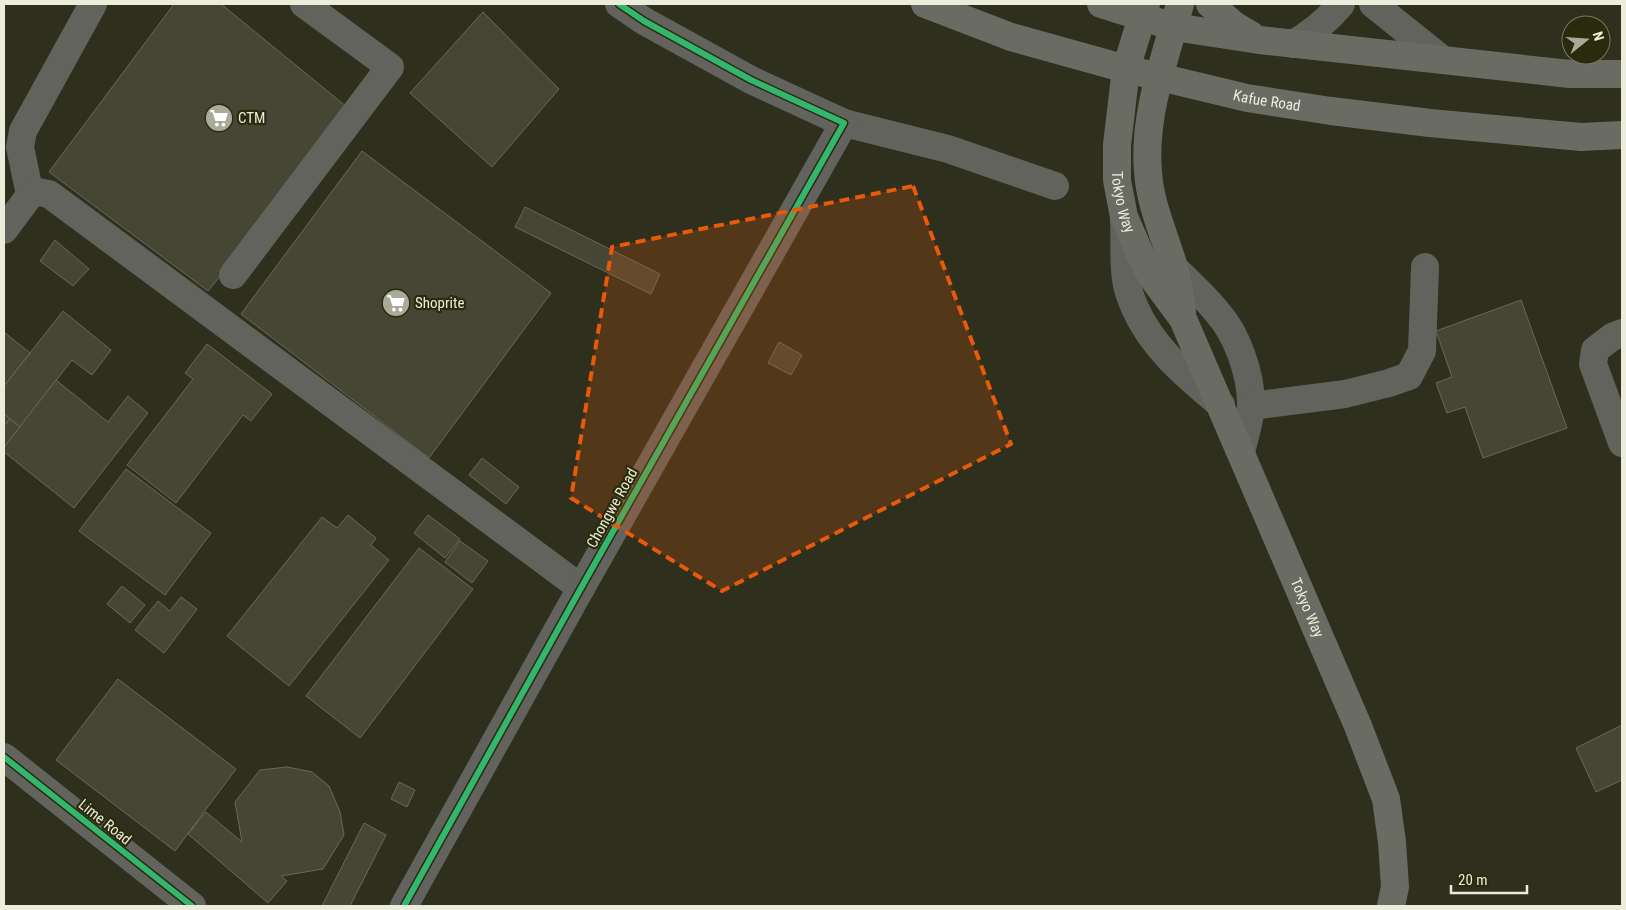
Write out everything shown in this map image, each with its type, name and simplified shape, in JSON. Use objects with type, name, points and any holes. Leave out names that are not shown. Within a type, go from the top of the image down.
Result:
[{"type":"main road","name":"Kafue Road","points":[[925,4],[1011,37],[1126,69],[1247,98],[1351,114],[1430,123],[1581,136],[1622,135]]},
{"type":"main road","points":[[1101,4],[1177,15],[1259,40],[1570,74],[1622,74]]},
{"type":"main road","points":[[1210,4],[1234,25],[1259,40]]},
{"type":"main road","name":"Tokyo Way","points":[[1144,10],[1126,69],[1117,145],[1117,180],[1124,217],[1152,277],[1183,319],[1358,726],[1386,799],[1392,842],[1394,887],[1391,906]]},
{"type":"main road","name":"Tokyo Way","points":[[1177,15],[1158,77],[1150,115],[1147,151],[1148,174],[1157,214],[1174,268],[1183,319]]},
{"type":"street","points":[[30,195],[20,147],[23,131],[93,4]]},
{"type":"street","points":[[233,275],[390,67],[304,4]]},
{"type":"street","points":[[619,4],[644,21],[750,80],[844,123],[948,148],[1055,186]]},
{"type":"street","points":[[1293,44],[1330,18],[1341,4]]},
{"type":"street","points":[[1373,4],[1443,60]]},
{"type":"street","name":"Chongwe Road","points":[[404,906],[844,123]]},
{"type":"street","points":[[4,230],[30,195],[38,192],[49,194],[581,588]]},
{"type":"street","points":[[1124,217],[1126,280],[1131,300],[1141,323],[1159,348],[1177,367],[1221,405]]},
{"type":"street","points":[[1251,406],[1345,394],[1409,376],[1422,351],[1425,267]]},
{"type":"street","points":[[1174,268],[1218,313],[1229,329],[1240,352],[1249,378],[1251,406],[1241,453]]},
{"type":"street","points":[[1621,438],[1593,364],[1596,350],[1612,336],[1622,334]]},
{"type":"street","name":"Lime Road","points":[[4,756],[192,906]]},
{"type":"highlighted area","points":[[913,186],[1011,444],[722,591],[571,498],[612,247]]},
{"type":"building","points":[[174,4],[221,4],[353,112],[208,291],[49,172]]},
{"type":"building","points":[[483,12],[559,89],[492,167],[410,93]]},
{"type":"building","name":"Shoprite","points":[[362,151],[551,293],[429,458],[241,314]]},
{"type":"building","points":[[525,207],[660,274],[651,294],[515,227]]},
{"type":"building","points":[[55,240],[89,269],[73,286],[40,261]]},
{"type":"building","points":[[1521,300],[1567,428],[1483,458],[1465,407],[1447,413],[1436,383],[1452,377],[1436,331]]},
{"type":"building","points":[[63,311],[111,350],[92,375],[72,360],[20,427],[4,414],[4,386]]},
{"type":"building","points":[[4,332],[30,353],[4,386]]},
{"type":"building","points":[[779,342],[802,355],[791,375],[768,363]]},
{"type":"building","points":[[207,344],[272,394],[251,421],[243,415],[176,503],[127,465],[193,379],[185,373]]},
{"type":"building","points":[[56,380],[108,422],[128,396],[148,413],[74,508],[4,452],[4,447]]},
{"type":"building","points":[[4,414],[10,419],[4,426]]},
{"type":"building","points":[[10,419],[20,427],[4,447],[4,426]]},
{"type":"building","points":[[482,458],[519,487],[506,504],[469,475]]},
{"type":"building","points":[[126,469],[211,533],[165,595],[79,531]]},
{"type":"building","points":[[348,515],[376,538],[371,545],[389,560],[289,686],[227,636],[322,517],[337,528]]},
{"type":"building","points":[[428,515],[460,539],[445,558],[414,533]]},
{"type":"building","points":[[460,541],[488,561],[472,583],[445,562]]},
{"type":"building","points":[[419,548],[473,589],[360,738],[306,696]]},
{"type":"building","points":[[122,586],[145,605],[130,623],[107,604]]},
{"type":"building","points":[[181,597],[197,609],[164,653],[135,630],[158,601],[170,611]]},
{"type":"building","points":[[118,679],[236,769],[175,851],[56,760]]},
{"type":"building","points":[[1622,725],[1622,780],[1596,792],[1576,748]]},
{"type":"building","points":[[287,767],[312,772],[329,786],[340,812],[344,835],[323,869],[281,876],[287,881],[268,903],[188,834],[206,812],[242,842],[235,802],[260,770]]},
{"type":"building","points":[[399,782],[415,790],[407,807],[391,799]]},
{"type":"building","points":[[364,823],[386,835],[350,906],[322,906]]},
{"type":"cycle path","points":[[404,906],[844,123],[751,80],[644,21],[619,4]]},
{"type":"cycle path","points":[[4,757],[192,906]]},
{"type":"place","name":"CTM","points":[[219,118]]},
{"type":"place","name":"Shoprite","points":[[396,303]]}]
